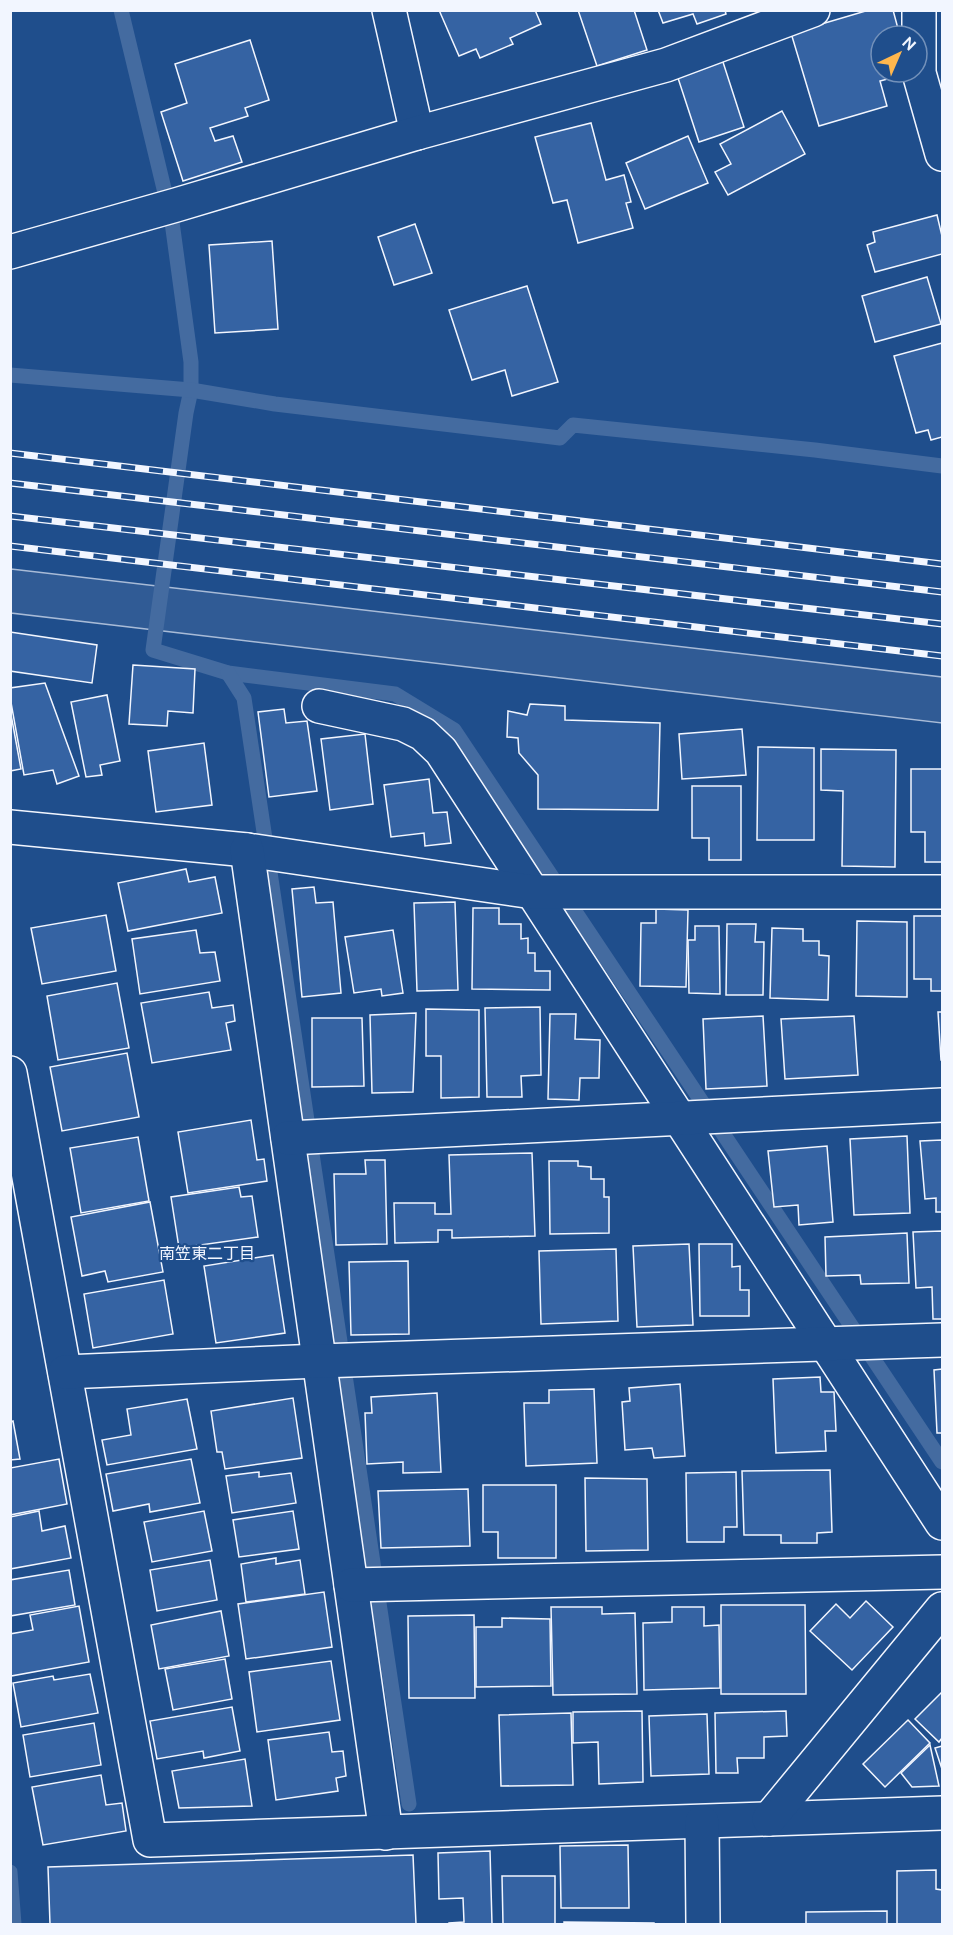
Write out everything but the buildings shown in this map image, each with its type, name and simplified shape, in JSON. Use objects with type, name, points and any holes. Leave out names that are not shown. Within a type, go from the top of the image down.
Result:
[{"type":"street","points":[[389,10],[417,133]]},
{"type":"street","points":[[10,252],[417,133],[666,65],[813,10]]},
{"type":"street","points":[[919,10],[919,73],[942,154]]},
{"type":"street","points":[[318,706],[403,724],[423,734],[441,751],[942,1523]]},
{"type":"street","points":[[10,827],[247,850],[533,892],[942,892]]},
{"type":"street","points":[[247,850],[386,1833]]},
{"type":"street","points":[[11,1081],[150,1840],[942,1813]]},
{"type":"street","points":[[288,1138],[942,1106]]},
{"type":"street","points":[[65,1372],[942,1340]]},
{"type":"street","points":[[351,1585],[942,1572]]},
{"type":"street","points":[[770,1819],[942,1609]]},
{"type":"street","points":[[702,1822],[703,1924]]},
{"type":"shaded area","points":[[11,569],[942,677],[942,723],[11,613]]},
{"type":"waterway","points":[[121,10],[172,222],[191,362],[191,390],[153,650],[228,673],[395,694],[454,730],[942,1462]]},
{"type":"waterway","points":[[10,375],[191,390],[275,404],[560,438],[573,425],[815,450],[942,466]]},
{"type":"waterway","points":[[228,673],[244,698],[409,1804]]},
{"type":"waterway","points":[[10,1872],[14,1924]]},
{"type":"railway","points":[[10,453],[942,564]]},
{"type":"railway","points":[[10,483],[942,592]]},
{"type":"railway","points":[[10,516],[942,624]]},
{"type":"railway","points":[[10,546],[942,656]]},
{"type":"district","name":"南笠東二丁目","points":[[207,1253]]}]
